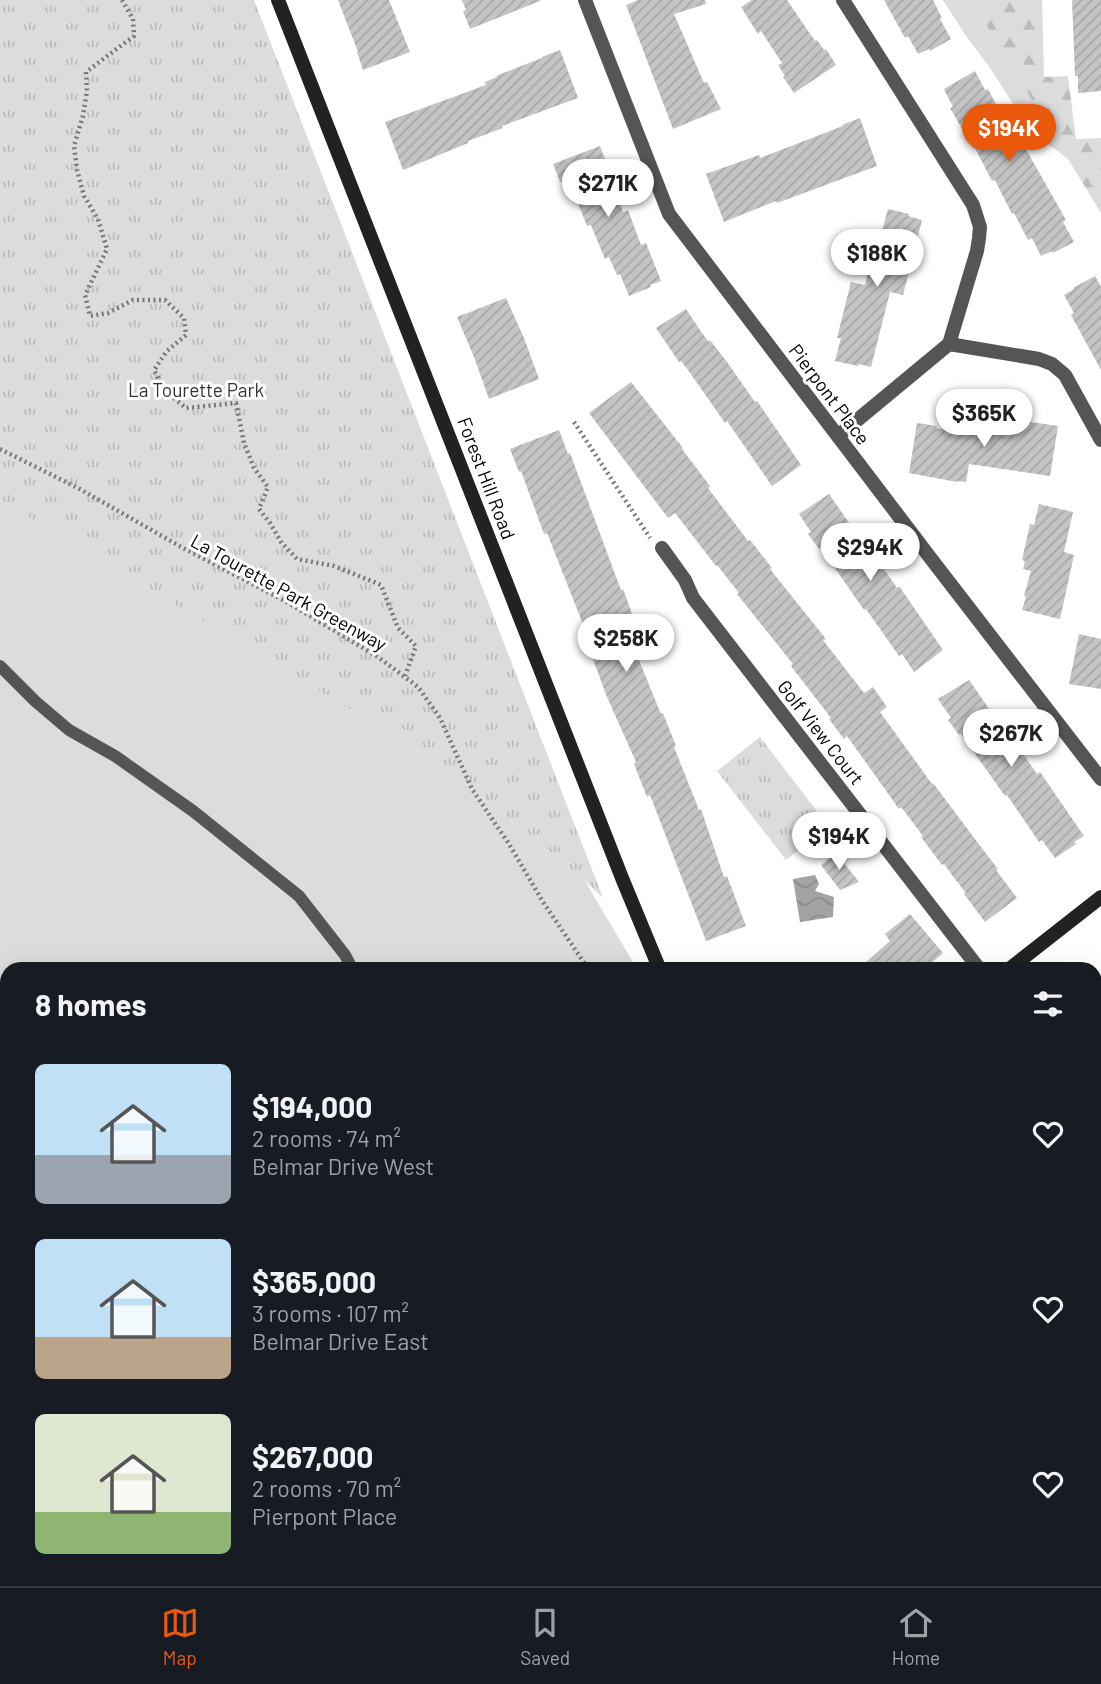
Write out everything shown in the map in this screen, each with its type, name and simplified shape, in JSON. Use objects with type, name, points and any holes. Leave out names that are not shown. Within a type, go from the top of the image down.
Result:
[{"type":"street","name":"Forest Hill Road","points":[[278,0],[657,962]]},
{"type":"street","name":"Pierpont Place","points":[[585,0],[669,214],[1101,779]]},
{"type":"street","points":[[838,436],[949,344],[977,251],[979,226],[973,205],[844,0]]},
{"type":"street","points":[[949,344],[1039,359],[1052,364],[1065,375],[1101,440]]},
{"type":"street","name":"Golf View Court","points":[[658,546],[685,580],[693,598],[974,962]]},
{"type":"street","points":[[1018,962],[1101,897]]},
{"type":"lane","points":[[0,666],[69,730],[115,756],[193,811],[299,896],[349,962]]},
{"type":"path","points":[[122,0],[133,19],[134,36],[86,72],[87,91],[83,116],[74,146],[77,170],[85,196],[98,219],[107,249],[85,295],[90,316],[108,313],[133,300],[165,300],[184,318],[186,335],[167,351],[154,370],[164,391],[186,408],[236,403],[244,443],[254,468],[268,486],[259,509],[281,542],[297,559],[334,566],[381,585],[398,628],[416,646],[405,676]]},
{"type":"path","points":[[574,422],[658,546]]},
{"type":"path","name":"La Tourette Park Greenway","points":[[0,449],[78,488],[183,548],[285,601],[378,657],[418,687],[440,718],[472,789],[584,962]]},
{"type":"green space","name":"La Tourette Park","points":[[0,0],[254,0],[603,898],[441,764],[0,500]]},
{"type":"green space","points":[[943,0],[971,0],[1070,160],[1032,133]]},
{"type":"green space","points":[[971,0],[1042,0],[1044,77],[1068,76],[1076,139],[1101,138],[1101,213]]},
{"type":"green space","points":[[0,500],[441,764],[585,881],[633,962],[0,962]]},
{"type":"green space","points":[[760,737],[829,827],[786,860],[717,771]]},
{"type":"water","points":[[815,875],[819,884],[815,891],[834,897],[833,917],[800,922],[793,879]]},
{"type":"building","points":[[338,0],[389,0],[410,52],[363,70]]},
{"type":"building","points":[[462,0],[540,0],[540,1],[470,29]]},
{"type":"building","points":[[638,0],[705,0],[706,4],[674,14],[704,83],[707,82],[721,109],[673,129],[626,5]]},
{"type":"building","points":[[752,0],[787,0],[815,41],[826,49],[836,65],[794,93],[778,65],[782,63],[761,31],[758,34],[741,7]]},
{"type":"building","points":[[884,0],[933,0],[951,39],[930,51],[929,49],[918,54],[908,36],[905,38]]},
{"type":"building","points":[[1072,0],[1101,0],[1101,91],[1078,93]]},
{"type":"building","points":[[560,50],[578,98],[502,126],[503,128],[403,170],[385,122],[486,85],[485,82],[496,76]]},
{"type":"building","points":[[975,71],[985,90],[988,89],[997,106],[999,105],[1016,138],[1019,137],[1066,220],[1063,222],[1074,242],[1053,253],[1052,251],[1041,256],[1032,238],[1028,240],[995,180],[992,181],[950,108],[953,107],[944,89]]},
{"type":"building","points":[[860,118],[877,166],[724,222],[706,174],[759,155],[760,158]]},
{"type":"building","points":[[600,146],[623,212],[628,210],[641,245],[646,243],[661,281],[629,296],[609,257],[605,259],[591,225],[587,226],[573,191],[567,193],[553,164]]},
{"type":"building","points":[[888,209],[922,220],[903,295],[890,292],[871,367],[835,361],[841,338],[837,338],[851,282],[865,285],[879,230],[882,231]]},
{"type":"building","points":[[1095,276],[1101,287],[1101,370],[1071,315],[1074,313],[1064,295]]},
{"type":"building","points":[[506,298],[539,379],[489,399],[457,317]]},
{"type":"building","points":[[686,309],[755,402],[757,401],[801,465],[772,486],[727,421],[725,423],[656,328]]},
{"type":"building","points":[[631,382],[864,693],[873,687],[887,707],[880,712],[998,869],[996,870],[1017,898],[985,922],[847,736],[844,739],[829,719],[831,718],[791,666],[793,664],[737,594],[739,593],[675,513],[668,518],[589,413]]},
{"type":"building","points":[[977,414],[1058,426],[1050,476],[969,464],[966,482],[909,473],[917,423],[974,435]]},
{"type":"building","points":[[559,430],[645,649],[636,653],[661,714],[663,713],[676,746],[674,747],[699,810],[701,809],[724,877],[727,876],[746,926],[706,941],[650,795],[647,797],[634,764],[636,762],[607,697],[585,638],[588,637],[547,533],[544,534],[510,449]]},
{"type":"building","points":[[829,494],[897,588],[899,586],[943,650],[914,672],[902,654],[899,656],[808,534],[811,532],[799,514]]},
{"type":"building","points":[[1039,504],[1073,512],[1064,552],[1074,555],[1060,619],[1022,610],[1031,571],[1023,569],[1025,561],[1022,560],[1030,524],[1034,525]]},
{"type":"building","points":[[1079,634],[1101,639],[1101,689],[1069,684]]},
{"type":"building","points":[[969,680],[1037,774],[1040,772],[1084,836],[1055,858],[1042,840],[1039,842],[1007,795],[1005,796],[948,720],[951,718],[938,699]]},
{"type":"building","points":[[836,853],[859,882],[840,890],[821,865]]},
{"type":"building","points":[[910,914],[943,953],[932,962],[866,962],[890,941],[885,934]]}]
